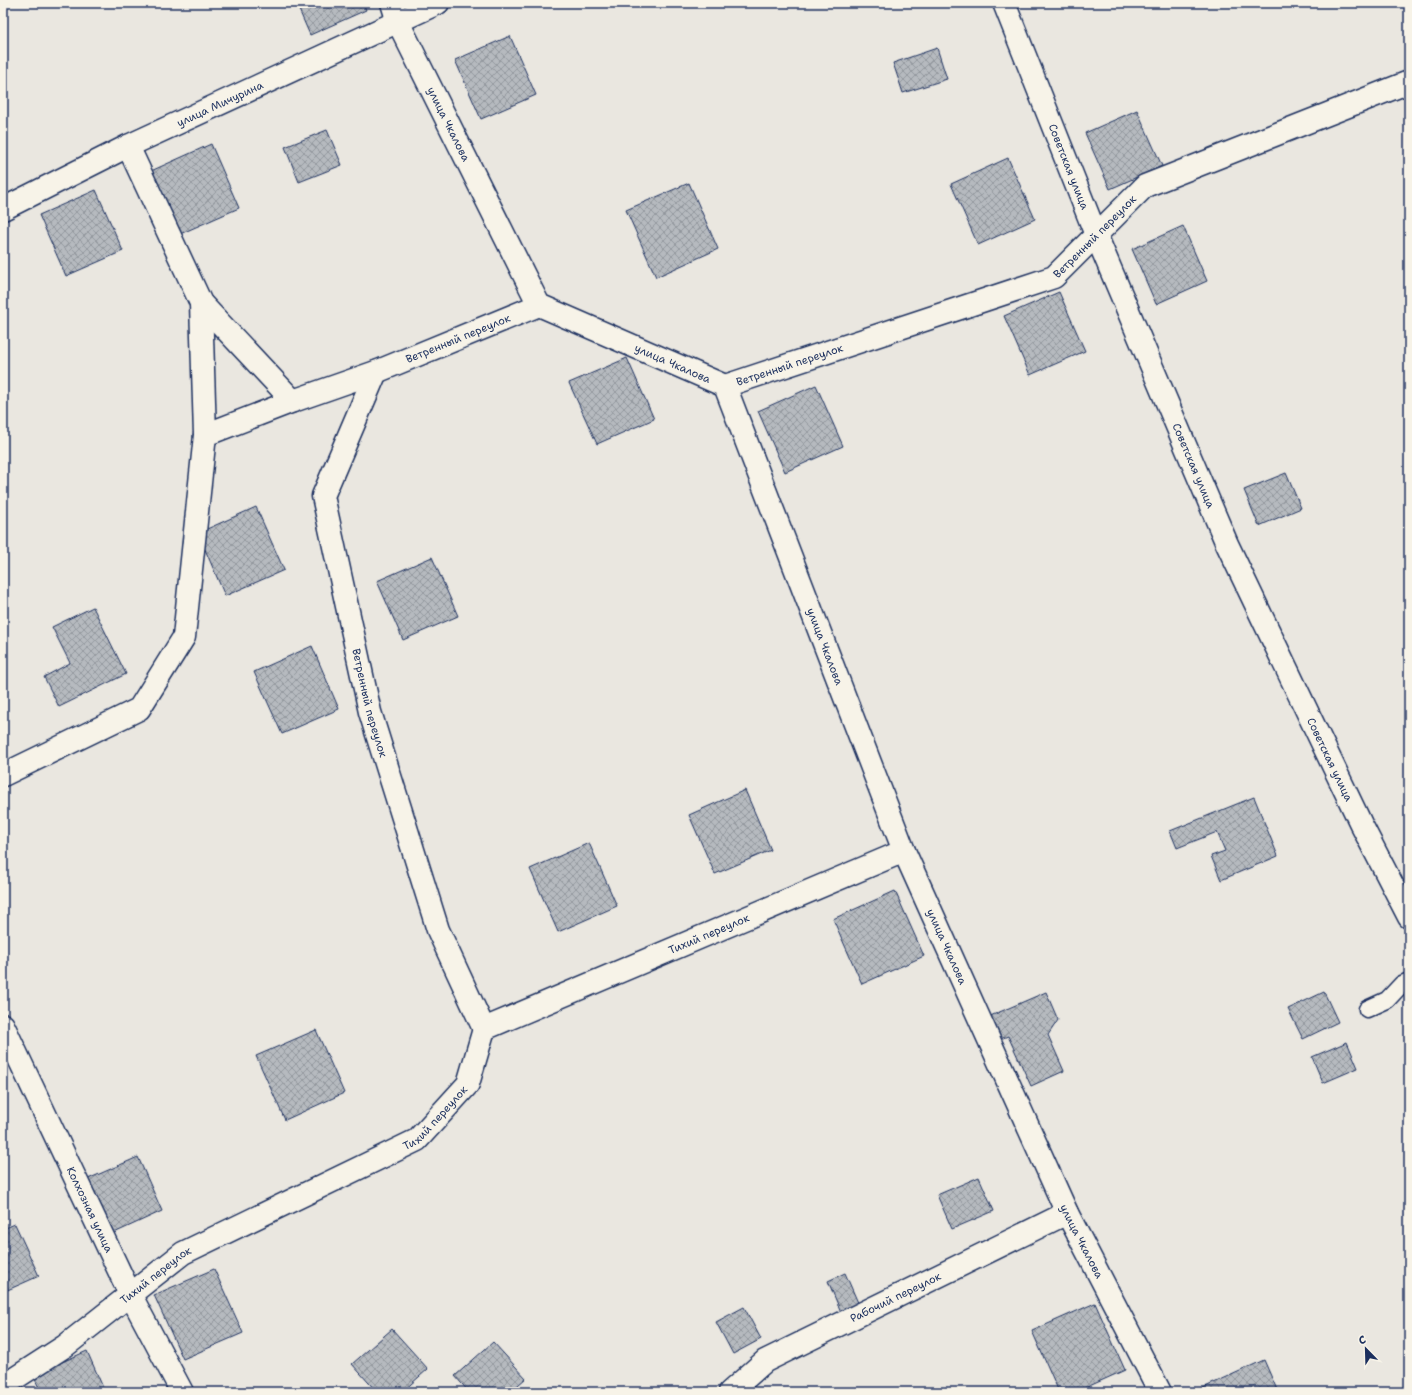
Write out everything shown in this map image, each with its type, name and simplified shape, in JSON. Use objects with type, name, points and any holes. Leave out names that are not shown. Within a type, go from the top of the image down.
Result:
[{"type":"street","name":"улица Мичурина","points":[[3,209],[395,12],[438,3]]},
{"type":"street","name":"Советская улица","points":[[1004,3],[1096,235],[1227,544],[1361,824],[1409,916]]},
{"type":"street","name":"улица Чкалова","points":[[395,12],[539,305],[725,386],[904,851],[1067,1213],[1160,1392]]},
{"type":"street","name":"Ветренный переулок","points":[[725,386],[1054,277],[1145,186],[1409,82]]},
{"type":"street","points":[[128,146],[201,303],[293,400]]},
{"type":"street","points":[[3,775],[139,709],[184,637],[205,435],[201,303]]},
{"type":"street","name":"Ветренный переулок","points":[[205,435],[293,400],[376,372],[539,305]]},
{"type":"street","name":"Ветренный переулок","points":[[376,372],[323,496],[370,712],[438,930],[484,1030]]},
{"type":"street","name":"Тихий переулок","points":[[3,1386],[64,1346],[183,1253],[417,1140],[468,1084],[484,1030],[904,851]]},
{"type":"street","name":"Колхозная улица","points":[[3,1025],[130,1294],[182,1392]]},
{"type":"street","name":"Рабочий переулок","points":[[730,1392],[765,1361],[1067,1213]]},
{"type":"lane","points":[[1367,1010],[1386,1000],[1402,984],[1409,981]]},
{"type":"building","points":[[296,3],[363,3],[366,10],[310,35]]},
{"type":"building","points":[[510,36],[536,95],[481,119],[455,60]]},
{"type":"building","points":[[937,48],[947,79],[903,93],[893,63]]},
{"type":"building","points":[[1137,110],[1162,166],[1110,189],[1085,133]]},
{"type":"building","points":[[327,130],[342,165],[299,182],[285,147]]},
{"type":"building","points":[[211,144],[239,208],[180,234],[151,171]]},
{"type":"building","points":[[1008,158],[1035,219],[978,245],[951,184]]},
{"type":"building","points":[[689,183],[718,249],[656,277],[626,210]]},
{"type":"building","points":[[96,190],[123,251],[66,276],[39,215]]},
{"type":"building","points":[[1183,226],[1207,281],[1156,304],[1132,249]]},
{"type":"building","points":[[1059,292],[1085,351],[1030,375],[1004,316]]},
{"type":"building","points":[[627,358],[654,419],[597,444],[569,383]]},
{"type":"building","points":[[816,385],[843,446],[785,472],[758,411]]},
{"type":"building","points":[[1286,473],[1301,508],[1259,526],[1244,490]]},
{"type":"building","points":[[256,507],[284,570],[225,596],[198,533]]},
{"type":"building","points":[[432,557],[458,616],[403,640],[377,581]]},
{"type":"building","points":[[93,607],[126,674],[59,707],[44,677],[70,663],[52,627]]},
{"type":"building","points":[[312,646],[339,709],[282,734],[254,672]]},
{"type":"building","points":[[745,790],[771,850],[715,874],[689,815]]},
{"type":"building","points":[[1254,797],[1278,856],[1221,880],[1211,856],[1225,851],[1217,832],[1177,848],[1170,831]]},
{"type":"building","points":[[589,843],[617,906],[558,932],[530,869]]},
{"type":"building","points":[[895,891],[924,956],[862,984],[833,919]]},
{"type":"building","points":[[1046,992],[1058,1020],[1048,1035],[1064,1071],[1031,1086],[1008,1036],[998,1040],[988,1017]]},
{"type":"building","points":[[1324,992],[1338,1022],[1303,1039],[1288,1009]]},
{"type":"building","points":[[316,1030],[344,1093],[285,1120],[256,1056]]},
{"type":"building","points":[[1347,1042],[1358,1068],[1323,1083],[1312,1057]]},
{"type":"building","points":[[138,1157],[162,1211],[112,1234],[88,1179]]},
{"type":"building","points":[[979,1177],[994,1211],[952,1229],[937,1195]]},
{"type":"building","points":[[15,1224],[39,1276],[3,1292],[3,1229]]},
{"type":"building","points":[[214,1269],[243,1333],[183,1359],[154,1295]]},
{"type":"building","points":[[845,1273],[859,1305],[841,1312],[828,1281]]},
{"type":"building","points":[[1095,1303],[1125,1370],[1076,1392],[1059,1392],[1032,1331]]},
{"type":"building","points":[[744,1307],[761,1339],[733,1354],[716,1322]]},
{"type":"building","points":[[392,1329],[428,1369],[402,1392],[377,1392],[352,1364]]},
{"type":"building","points":[[493,1342],[526,1378],[510,1392],[469,1392],[455,1376]]},
{"type":"building","points":[[87,1351],[105,1392],[41,1392],[33,1375]]},
{"type":"building","points":[[1264,1360],[1278,1392],[1205,1392],[1203,1388]]}]
